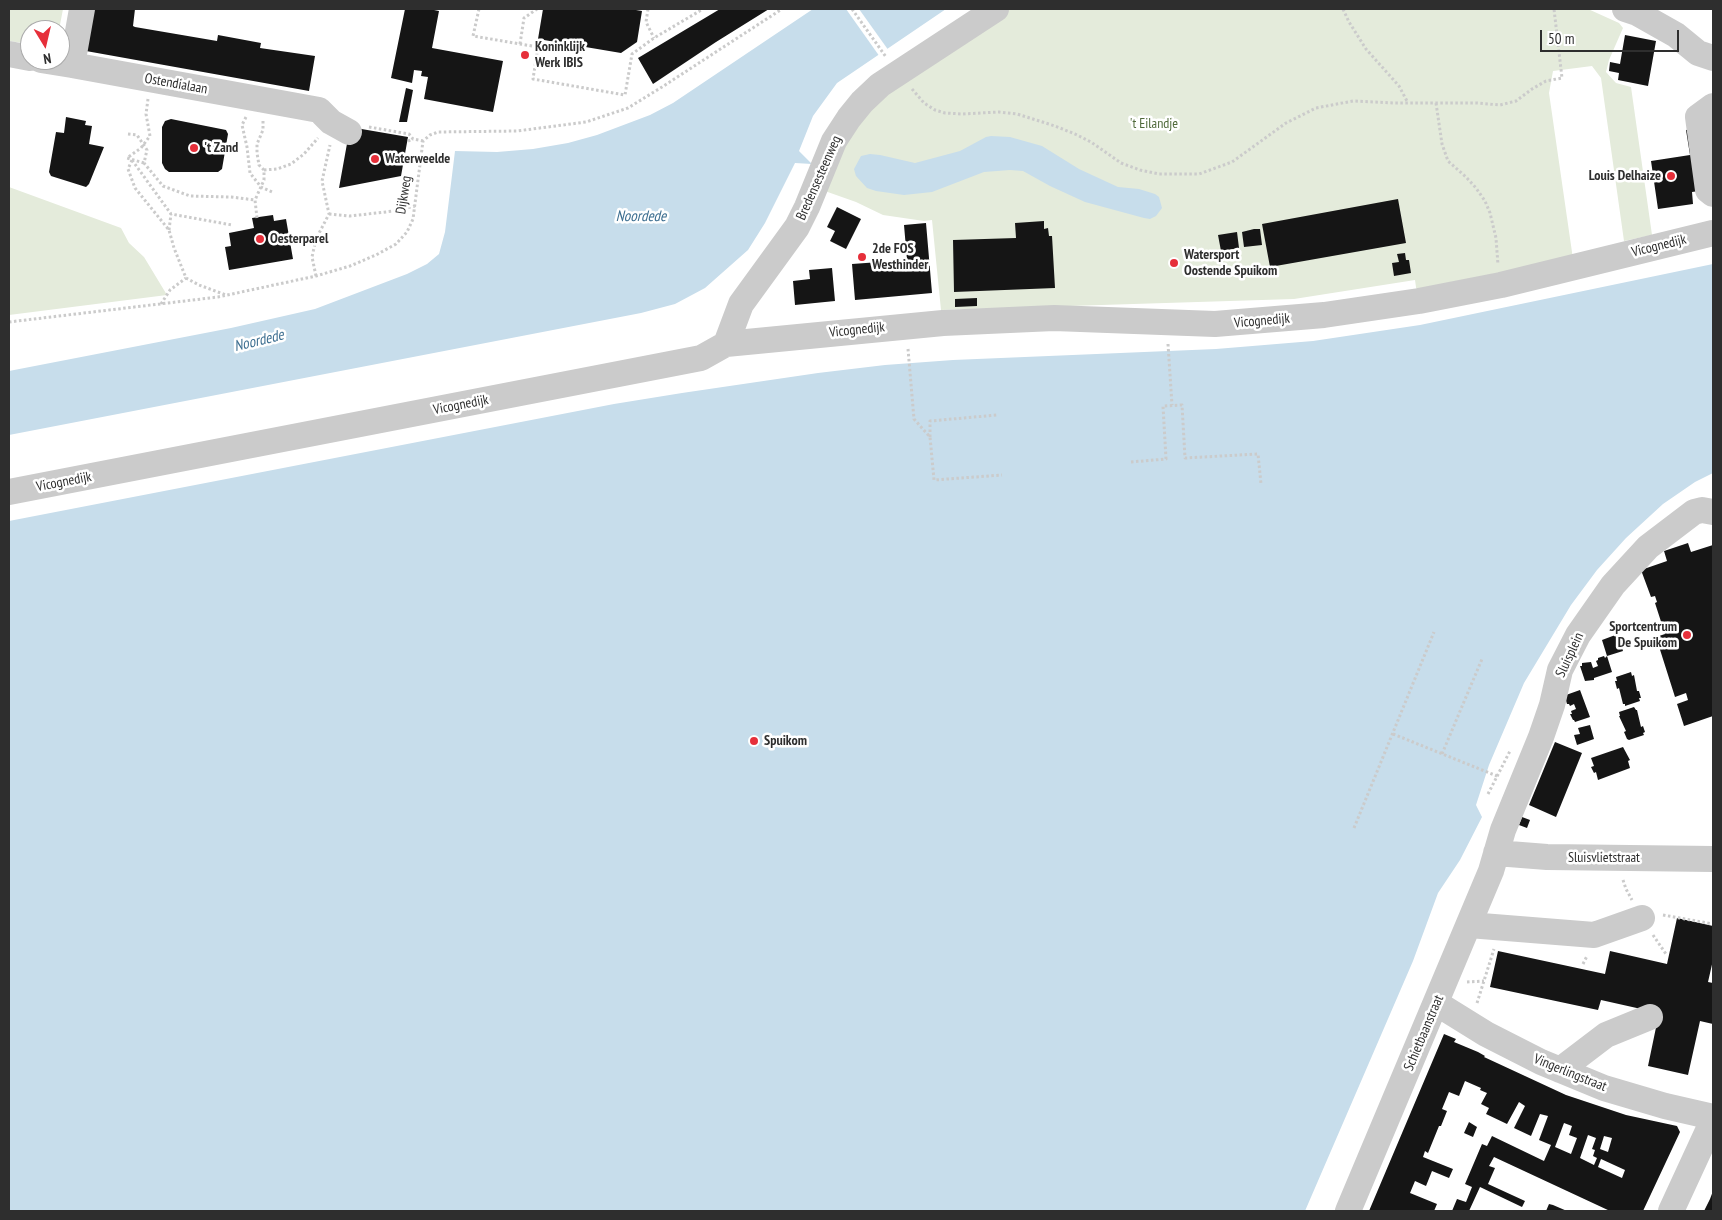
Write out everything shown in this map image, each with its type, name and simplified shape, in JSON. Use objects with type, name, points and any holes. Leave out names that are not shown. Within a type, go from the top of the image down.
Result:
[{"type":"street","points":[[72,65],[82,9]]},
{"type":"street","name":"Bredensesteenweg","points":[[726,344],[741,304],[797,227],[834,140],[849,118],[880,85],[893,67],[996,9]]},
{"type":"street","points":[[1625,9],[1637,13],[1676,35],[1698,53],[1713,58]]},
{"type":"street","name":"Ostendialaan","points":[[72,65],[319,110],[340,127]]},
{"type":"street","points":[[1713,106],[1698,117],[1708,190],[1713,194]]},
{"type":"street","name":"Vicognedijk","points":[[9,492],[701,358],[726,344],[906,326],[1054,318],[1215,324],[1324,316],[1419,301],[1501,285],[1713,233]]},
{"type":"street","name":"Sluisplein","points":[[1496,853],[1503,830],[1541,737],[1552,705],[1560,670],[1578,635],[1613,585],[1648,548],[1694,512],[1702,510],[1713,512]]},
{"type":"street","name":"Sluisvlietstraat","points":[[1496,853],[1548,857],[1713,859]]},
{"type":"street","name":"Schietbaanstraat","points":[[1348,1211],[1469,925],[1491,871],[1496,853]]},
{"type":"street","points":[[1469,925],[1594,935],[1649,916]]},
{"type":"street","name":"Vingerlingstraat","points":[[1436,1003],[1486,1034],[1560,1070],[1604,1088],[1713,1119]]},
{"type":"street","points":[[1560,1070],[1606,1035],[1650,1017]]},
{"type":"street","points":[[1671,1211],[1713,1119]]},
{"type":"path","points":[[479,9],[472,36],[538,48],[533,79],[625,95],[632,54],[654,38],[704,9]]},
{"type":"path","points":[[520,44],[524,18],[537,9]]},
{"type":"path","points":[[648,9],[646,22],[654,38]]},
{"type":"path","points":[[408,141],[413,139],[423,141],[430,135],[438,132],[518,131],[586,122],[628,108],[782,9]]},
{"type":"path","points":[[852,9],[893,67],[924,103],[935,110],[945,113],[962,114],[999,112],[1017,114],[1075,134],[1091,142],[1121,163],[1158,174],[1178,175],[1199,174],[1232,162],[1286,123],[1316,108],[1353,101],[1500,105],[1516,101],[1546,81],[1562,78],[1554,9]]},
{"type":"path","points":[[1343,9],[1366,49],[1399,86],[1409,103]]},
{"type":"path","points":[[146,79],[148,99],[146,114],[150,136],[143,145],[127,158],[144,162],[163,186],[190,196],[231,197],[255,200]]},
{"type":"path","points":[[257,218],[255,200],[264,180],[264,170],[259,165],[256,153],[257,144],[263,130],[259,99]]},
{"type":"path","points":[[259,99],[242,125],[250,173],[261,187],[272,192]]},
{"type":"path","points":[[1436,103],[1448,161],[1476,188],[1485,201],[1490,213],[1496,238],[1501,285]]},
{"type":"path","points":[[264,170],[277,169],[291,164],[340,127]]},
{"type":"path","points":[[316,276],[312,257],[316,240],[329,214],[322,181],[329,154],[340,127]]},
{"type":"path","points":[[380,129],[409,134],[413,139]]},
{"type":"path","points":[[128,134],[137,135],[147,150],[144,162]]},
{"type":"path","name":"Dijkweg","points":[[9,322],[226,295],[316,276],[350,266],[376,255],[396,244],[407,232],[413,218],[423,141]]},
{"type":"path","points":[[132,160],[172,214],[170,230],[174,248],[186,278],[226,295]]},
{"type":"path","points":[[132,160],[128,169],[135,188],[170,230]]},
{"type":"path","points":[[329,214],[350,216],[415,206]]},
{"type":"path","points":[[172,214],[232,224]]},
{"type":"path","points":[[161,304],[170,290],[186,278]]},
{"type":"path","points":[[1166,322],[1172,405]]},
{"type":"path","points":[[906,326],[914,419],[930,437]]},
{"type":"path","points":[[1131,462],[1166,459],[1163,406],[1182,405],[1185,458],[1258,454],[1261,484]]},
{"type":"path","points":[[997,415],[930,421],[930,437],[934,480],[1002,475]]},
{"type":"path","points":[[1354,828],[1434,632]]},
{"type":"path","points":[[1442,754],[1482,659]]},
{"type":"path","points":[[1393,734],[1497,776]]},
{"type":"path","points":[[1649,916],[1713,924]]},
{"type":"path","points":[[1470,1025],[1501,927]]},
{"type":"green space","points":[[9,9],[63,9],[61,20],[20,20],[20,43],[9,41]]},
{"type":"green space","name":"'t Eilandje","points":[[1007,9],[1588,9],[1619,23],[1623,28],[1609,60],[1606,72],[1616,83],[1631,87],[1652,235],[1624,241],[1601,78],[1592,66],[1553,71],[1549,93],[1573,259],[1417,294],[1415,280],[1294,299],[941,310],[932,220],[924,221],[883,215],[856,202],[822,190],[844,135],[876,94]]},
{"type":"green space","points":[[9,187],[121,228],[129,243],[144,257],[167,295],[9,315]]},
{"type":"water","name":"Noordede","points":[[813,9],[946,9],[837,83],[813,116],[799,151],[812,164],[795,163],[765,223],[748,250],[705,288],[675,304],[641,313],[9,435],[9,371],[231,328],[315,309],[407,274],[427,264],[439,254],[445,232],[455,151],[497,152],[533,149],[568,143],[597,135],[650,115],[673,103]]},
{"type":"water","points":[[991,136],[1010,137],[1042,146],[1079,169],[1118,187],[1139,189],[1155,194],[1159,197],[1162,208],[1156,216],[1150,219],[1144,218],[1085,202],[1023,171],[1010,170],[984,172],[932,192],[904,195],[867,188],[856,176],[854,169],[861,156],[870,154],[880,155],[915,163],[960,151]]},
{"type":"water","name":"Spuikom","points":[[1713,264],[1713,473],[1695,482],[1663,504],[1626,538],[1597,570],[1571,605],[1524,683],[1489,765],[1476,805],[1482,817],[1460,860],[1438,893],[1413,961],[1305,1211],[9,1211],[9,521],[614,404],[682,393],[885,365],[953,360],[1216,349],[1313,341],[1420,325]]},
{"type":"pier","points":[[846,9],[859,9],[889,51],[880,57]]},
{"type":"building","points":[[94,9],[135,9],[133,26],[135,27],[217,41],[218,35],[261,43],[260,48],[315,56],[309,91],[86,51]]},
{"type":"building","points":[[405,9],[439,11],[432,48],[503,61],[493,112],[424,99],[428,77],[421,76],[422,71],[414,70],[412,83],[391,78]]},
{"type":"building","points":[[543,9],[630,9],[642,11],[637,42],[621,53],[538,39]]},
{"type":"building","points":[[720,9],[769,9],[653,84],[638,58]]},
{"type":"building","points":[[1625,35],[1656,41],[1648,86],[1618,80],[1619,73],[1609,71],[1610,62],[1620,64]]},
{"type":"building","points":[[406,88],[413,90],[407,122],[399,122]]},
{"type":"building","points":[[66,117],[86,121],[85,125],[92,126],[89,144],[104,147],[89,184],[86,187],[51,176],[49,172],[56,132],[64,133]]},
{"type":"building","name":"'t Zand","points":[[171,119],[226,130],[228,134],[222,169],[218,172],[169,172],[165,169],[162,163],[162,127],[165,121]]},
{"type":"building","name":"Waterweelde","points":[[350,127],[408,137],[401,176],[339,188]]},
{"type":"building","points":[[1708,127],[1713,189],[1692,192],[1693,204],[1658,209],[1651,161],[1690,155],[1686,130]]},
{"type":"building","points":[[1398,199],[1406,243],[1270,267],[1262,224]]},
{"type":"building","points":[[837,207],[861,219],[846,249],[830,241],[835,231],[827,227]]},
{"type":"building","name":"Oesterparel","points":[[273,215],[274,221],[286,219],[293,259],[229,270],[225,247],[231,246],[229,233],[254,228],[252,218]]},
{"type":"building","points":[[1044,221],[1044,229],[1048,228],[1049,236],[1052,236],[1055,288],[954,292],[953,240],[1016,238],[1015,223]]},
{"type":"building","points":[[926,223],[932,293],[855,300],[852,264],[907,260],[904,225]]},
{"type":"building","points":[[1260,229],[1262,245],[1244,247],[1242,232]]},
{"type":"building","points":[[1237,232],[1239,248],[1221,251],[1218,235]]},
{"type":"building","points":[[1405,253],[1406,260],[1409,260],[1411,273],[1394,276],[1392,263],[1399,262],[1397,254]]},
{"type":"building","points":[[832,268],[835,301],[795,305],[793,281],[810,279],[809,270]]},
{"type":"building","points":[[977,298],[977,306],[955,307],[955,299]]},
{"type":"building","name":"Sportcentrum De Spuikom","points":[[1688,543],[1691,552],[1713,545],[1713,716],[1684,726],[1677,704],[1688,700],[1686,693],[1675,697],[1656,637],[1665,634],[1655,603],[1657,602],[1655,596],[1651,597],[1641,570],[1667,561],[1664,551]]},
{"type":"building","points":[[1618,634],[1623,651],[1607,656],[1602,640]]},
{"type":"building","points":[[1604,656],[1605,658],[1607,656],[1612,672],[1594,678],[1594,680],[1585,681],[1580,666],[1582,666],[1582,663],[1591,662],[1593,668],[1598,666],[1596,661],[1598,658]]},
{"type":"building","points":[[1631,672],[1632,676],[1634,675],[1637,691],[1639,691],[1641,698],[1639,698],[1640,701],[1625,706],[1615,681],[1617,681],[1616,677]]},
{"type":"building","points":[[1580,690],[1590,717],[1575,722],[1570,714],[1572,714],[1571,711],[1576,709],[1574,704],[1570,706],[1567,704],[1565,697]]},
{"type":"building","points":[[1634,707],[1637,710],[1641,727],[1643,726],[1645,732],[1643,733],[1644,735],[1629,740],[1624,732],[1626,731],[1619,712]]},
{"type":"building","points":[[1590,725],[1594,739],[1577,745],[1574,735],[1580,734],[1578,728]]},
{"type":"building","points":[[1555,742],[1582,753],[1556,817],[1529,805]]},
{"type":"building","points":[[1623,747],[1630,760],[1628,761],[1630,768],[1598,780],[1596,772],[1594,773],[1591,767],[1594,766],[1591,758]]},
{"type":"building","points":[[1522,817],[1530,820],[1527,828],[1519,825]]},
{"type":"building","points":[[1677,918],[1713,926],[1713,960],[1708,982],[1713,983],[1713,1024],[1700,1021],[1688,1075],[1648,1066],[1659,1013],[1601,1000],[1598,1010],[1490,987],[1498,951],[1605,974],[1610,951],[1667,964]]},
{"type":"building","points":[[1444,1034],[1456,1039],[1454,1042],[1478,1052],[1484,1057],[1566,1095],[1626,1115],[1677,1126],[1680,1132],[1643,1211],[1610,1211],[1494,1157],[1489,1166],[1495,1168],[1488,1184],[1525,1201],[1522,1207],[1480,1187],[1469,1211],[1452,1211],[1457,1199],[1466,1202],[1472,1187],[1465,1184],[1482,1144],[1487,1146],[1492,1136],[1544,1161],[1551,1145],[1539,1140],[1548,1116],[1540,1114],[1531,1136],[1514,1128],[1525,1106],[1519,1102],[1507,1124],[1486,1114],[1489,1108],[1481,1104],[1487,1093],[1480,1090],[1481,1088],[1465,1081],[1459,1096],[1449,1092],[1442,1109],[1447,1111],[1441,1126],[1439,1126],[1428,1153],[1425,1151],[1423,1157],[1453,1169],[1449,1178],[1432,1171],[1426,1186],[1415,1181],[1410,1193],[1437,1204],[1434,1211],[1369,1211]],"holes":[[[1564,1123],[1572,1126],[1569,1135],[1577,1138],[1571,1154],[1555,1147]],[[1588,1135],[1596,1138],[1592,1149],[1595,1150],[1593,1156],[1597,1158],[1594,1165],[1580,1158]],[[1604,1136],[1612,1138],[1608,1152],[1600,1149]],[[1601,1159],[1625,1170],[1622,1178],[1598,1167]]]},
{"type":"building","points":[[1469,1122],[1477,1127],[1473,1137],[1464,1133]]},
{"type":"building","points":[[1713,1191],[1713,1211],[1704,1211],[1710,1199]]},
{"type":"building","points":[[1549,1204],[1553,1205],[1567,1211],[1546,1211]]},
{"type":"place","name":"Koninklijk Werk IBIS","points":[[525,55]]},
{"type":"place","name":"'t Zand","points":[[194,148]]},
{"type":"place","name":"Waterweelde","points":[[375,159]]},
{"type":"place","name":"Louis Delhaize","points":[[1671,176]]},
{"type":"place","name":"Oesterparel","points":[[260,239]]},
{"type":"place","name":"2de FOS Westhinder","points":[[862,257]]},
{"type":"place","name":"Watersport Oostende Spuikom","points":[[1174,263]]},
{"type":"place","name":"Sportcentrum De Spuikom","points":[[1687,635]]},
{"type":"place","name":"Spuikom","points":[[754,741]]}]
